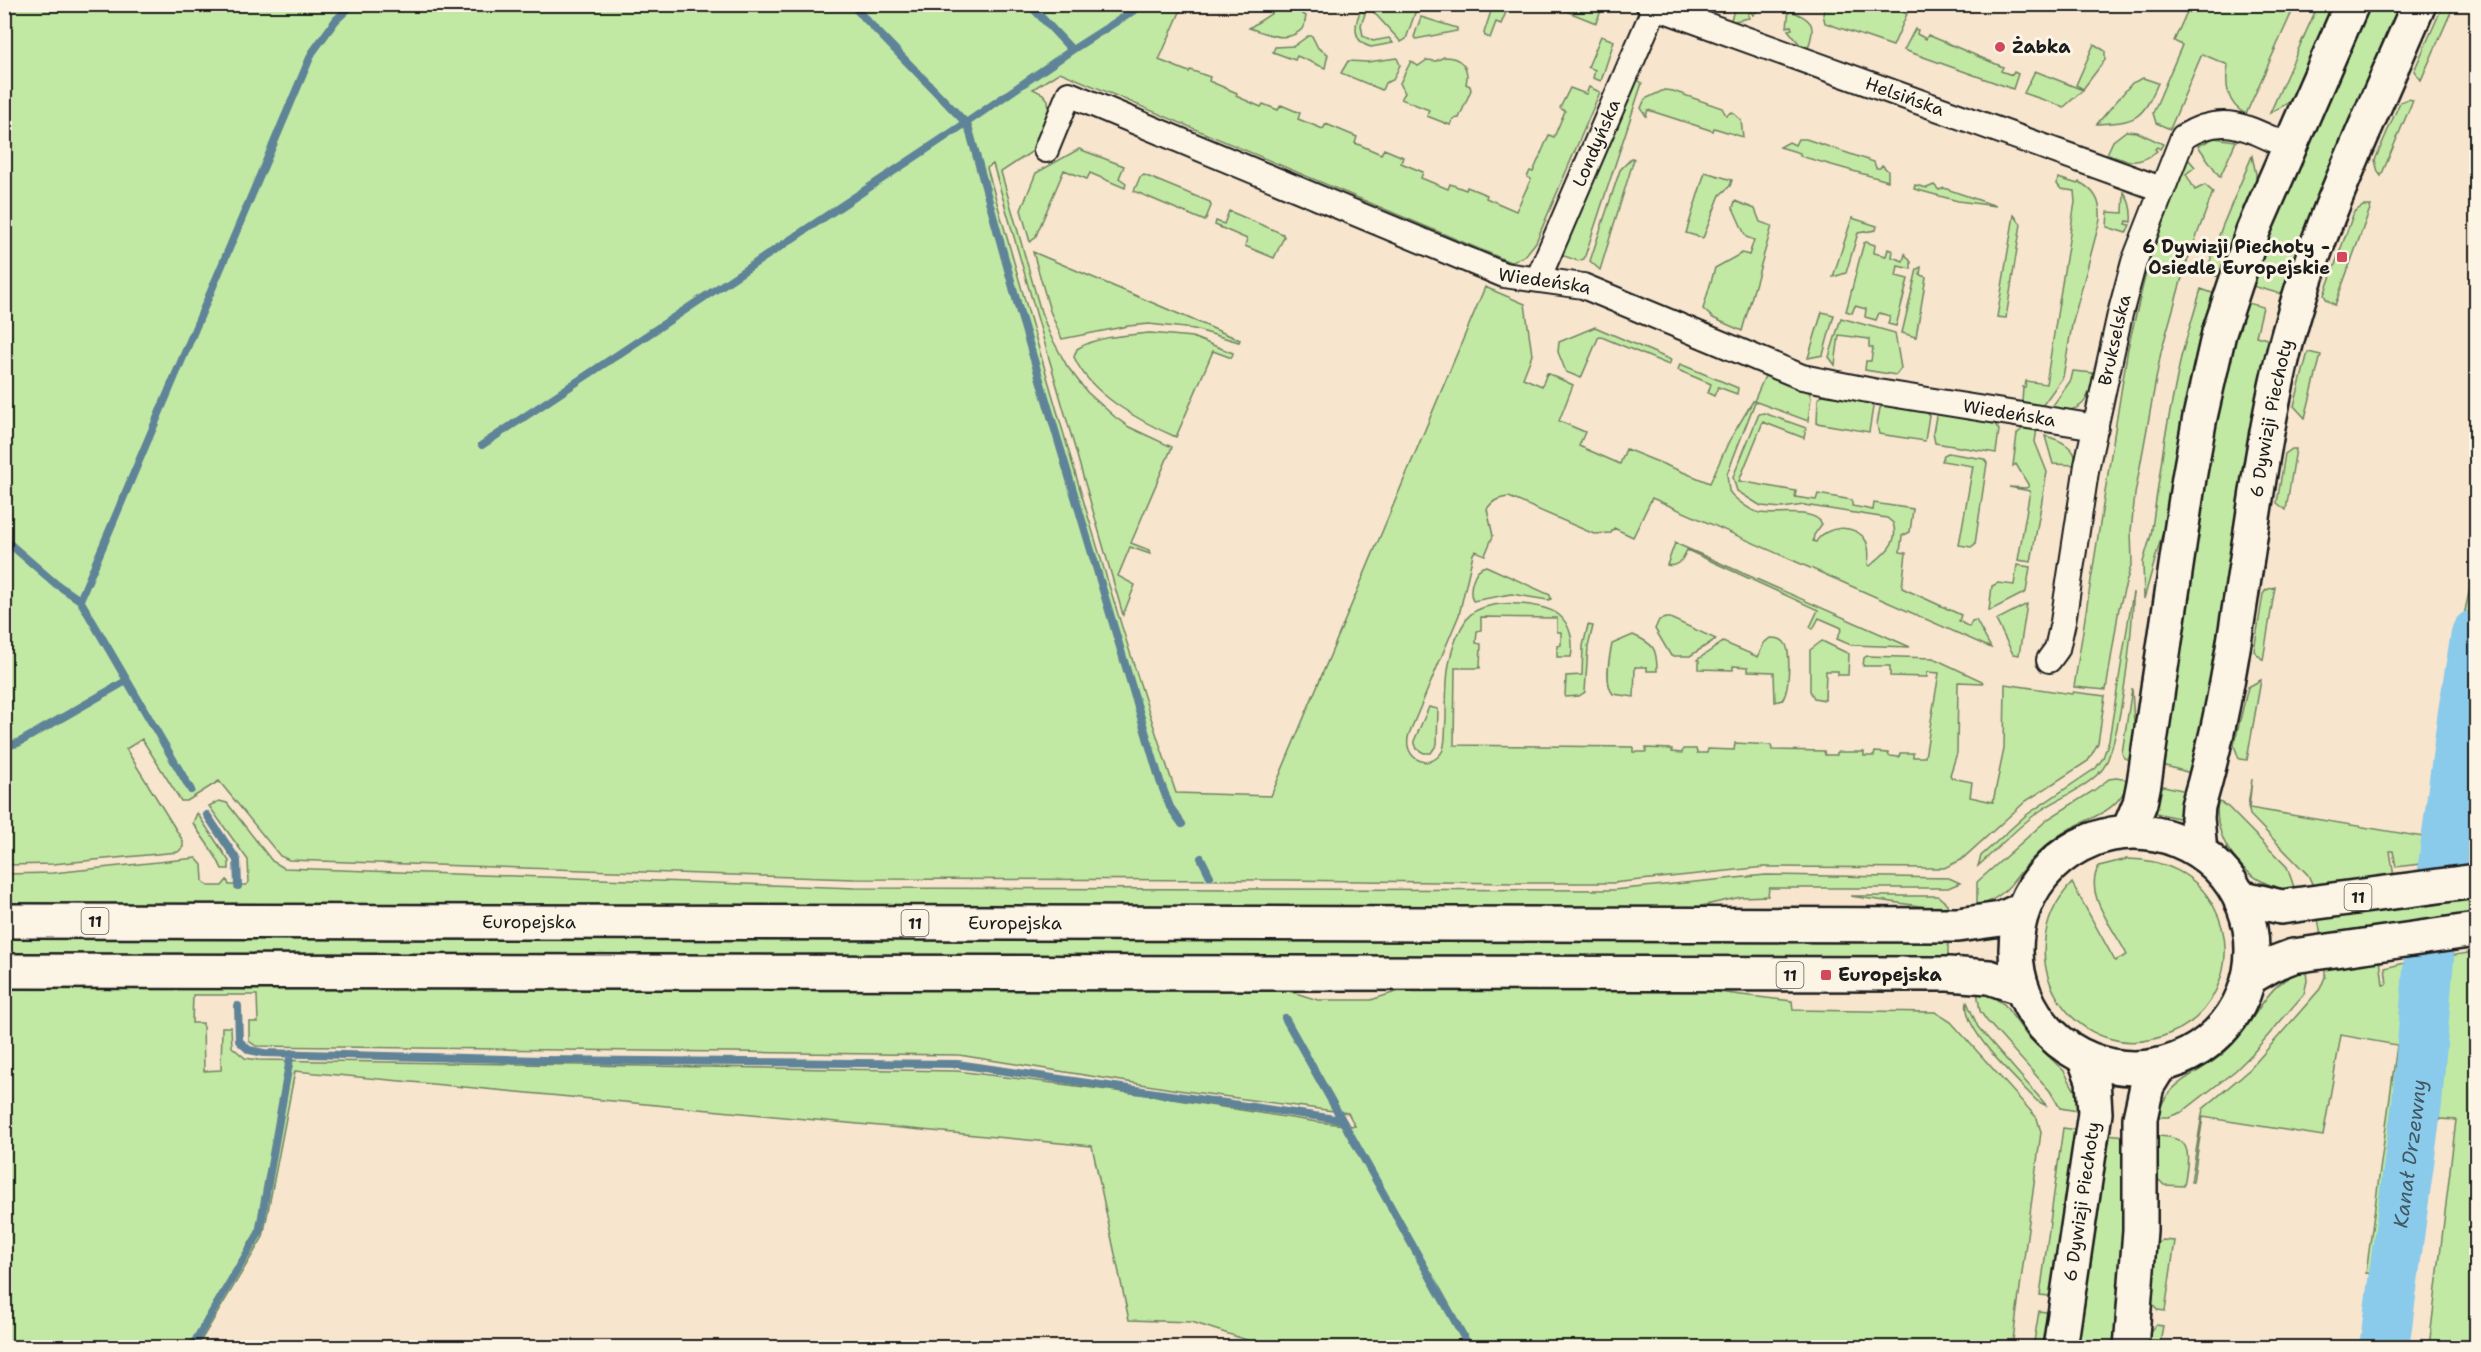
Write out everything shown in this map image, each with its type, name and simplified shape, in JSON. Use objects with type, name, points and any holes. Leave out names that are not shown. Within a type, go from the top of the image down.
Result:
[{"type":"main road","points":[[2128,832],[2140,803],[2144,783],[2189,478],[2214,352],[2245,253],[2288,146],[2352,4]]},
{"type":"main road","name":"6 Dywizji Piechoty","points":[[2200,852],[2198,806],[2223,711],[2266,435],[2293,316],[2328,218],[2419,4]]},
{"type":"main road","points":[[2128,832],[2145,832],[2169,837],[2200,852],[2220,868],[2240,897],[2248,916],[2252,936],[2249,978],[2234,1013],[2215,1037],[2182,1058],[2160,1065],[2122,1067],[2084,1057],[2064,1045],[2046,1029],[2036,1016],[2022,988],[2016,948],[2023,909],[2037,883],[2064,855],[2099,837],[2128,832]]},
{"type":"main road","name":"11","points":[[2240,897],[2281,907],[2476,881]]},
{"type":"main road","name":"Europejska","points":[[4,921],[1958,925],[2001,919],[2023,909]]},
{"type":"main road","points":[[2249,978],[2293,956],[2476,930]]},
{"type":"main road","name":"11","points":[[4,970],[1948,974],[1989,976],[2022,988]]},
{"type":"main road","name":"6 Dywizji Piechoty","points":[[2060,1347],[2095,1113],[2093,1080],[2084,1057]]},
{"type":"main road","points":[[2130,1347],[2140,1230],[2140,1118],[2147,1086],[2160,1065]]},
{"type":"street","name":"Helsińska","points":[[1652,6],[2161,189]]},
{"type":"street","name":"Londyńska","points":[[1538,279],[1652,6]]},
{"type":"street","name":"Wiedeńska","points":[[1046,150],[1069,94],[1504,275],[1583,286],[1802,376],[1878,392],[2096,427]]},
{"type":"street","name":"Brukselska","points":[[2049,660],[2057,649],[2063,622],[2088,465],[2126,293],[2134,262],[2183,137],[2200,126],[2221,122],[2246,129],[2288,146]]},
{"type":"green space","points":[[1286,4],[1292,5],[1295,10],[1306,16],[1304,27],[1298,32],[1285,37],[1249,28]]},
{"type":"green space","points":[[1883,4],[1907,14],[1893,46],[1825,23],[1823,14],[1826,5]]},
{"type":"green space","points":[[4,5],[1183,5],[1159,60],[1189,72],[1190,70],[1210,77],[1209,81],[1261,107],[1263,104],[1278,110],[1281,105],[1300,113],[1298,119],[1323,129],[1326,124],[1357,137],[1355,143],[1381,154],[1384,149],[1403,157],[1401,163],[1423,172],[1421,178],[1448,189],[1450,184],[1466,190],[1467,187],[1516,211],[1531,179],[1527,177],[1530,171],[1533,172],[1549,135],[1554,137],[1565,111],[1560,108],[1570,88],[1586,94],[1589,87],[1600,92],[1536,242],[1525,256],[1510,262],[1060,72],[1033,89],[1043,94],[1048,100],[1049,117],[1036,149],[1001,172],[1041,312],[1050,335],[1067,366],[1087,392],[1129,427],[1172,447],[1131,543],[1149,550],[1150,554],[1130,547],[1118,576],[1135,585],[1123,615],[993,164],[987,168],[1055,403],[1125,638],[1176,793],[1271,796],[1485,287],[1525,304],[1532,355],[1523,378],[1542,386],[1547,373],[1573,385],[1559,421],[1585,432],[1579,446],[1620,464],[1626,449],[1710,483],[1729,441],[1753,401],[1755,402],[1727,474],[1729,491],[1732,495],[1745,506],[1760,513],[1804,514],[1818,519],[1822,524],[1814,535],[1813,541],[1816,542],[1826,532],[1840,528],[1855,531],[1866,541],[1869,553],[1868,565],[1870,566],[1880,557],[1889,548],[1894,537],[1893,523],[1887,518],[1804,505],[1782,508],[1761,506],[1737,491],[1733,477],[1759,414],[1764,413],[1806,428],[1804,438],[1763,422],[1739,481],[1796,491],[1795,497],[1816,500],[1818,494],[1852,500],[1852,506],[1873,510],[1874,503],[1913,509],[1910,532],[1902,536],[1900,552],[1906,553],[1902,588],[1961,615],[1959,621],[1969,627],[1972,621],[1976,620],[1991,648],[1652,498],[1633,537],[1614,528],[1611,533],[1594,534],[1509,497],[1502,498],[1487,509],[1493,536],[1485,555],[1475,551],[1473,554],[1459,615],[1409,734],[1409,750],[1418,760],[1432,761],[1443,750],[1449,666],[1451,653],[1461,629],[1468,617],[1476,611],[1499,604],[1527,604],[1551,610],[1559,615],[1571,634],[1571,657],[1557,657],[1557,646],[1561,645],[1561,632],[1557,632],[1557,618],[1481,617],[1481,630],[1477,631],[1476,643],[1481,644],[1480,668],[1455,668],[1454,745],[1633,747],[1633,752],[1646,752],[1646,748],[1672,749],[1672,752],[1682,753],[1683,749],[1696,749],[1697,753],[1707,753],[1708,749],[1734,750],[1735,743],[1771,745],[1772,750],[1824,751],[1825,755],[1837,755],[1837,752],[1864,752],[1864,756],[1874,756],[1875,752],[1899,757],[1900,753],[1913,753],[1913,757],[1925,757],[1939,673],[1927,672],[1927,677],[1890,676],[1890,666],[1863,666],[1864,658],[1867,656],[1933,658],[1982,681],[1983,683],[1958,682],[1957,753],[1950,775],[1952,778],[1972,782],[1970,797],[1993,802],[2004,749],[2005,684],[2072,694],[2073,692],[2105,696],[2098,743],[2088,761],[2026,801],[1961,860],[1944,868],[1765,867],[1612,883],[1515,883],[854,879],[289,860],[280,856],[219,781],[187,801],[181,801],[142,739],[126,749],[183,841],[183,847],[178,852],[53,864],[5,865]]},
{"type":"green space","points":[[1367,5],[1414,5],[1416,10],[1406,39],[1401,42]]},
{"type":"green space","points":[[1493,5],[1509,5],[1501,24],[1496,22],[1490,38],[1484,33]]},
{"type":"green space","points":[[1551,5],[1583,5],[1601,11],[1596,23]]},
{"type":"green space","points":[[1736,5],[1763,5],[1753,15],[1751,12],[1748,14],[1749,18],[1730,22]]},
{"type":"green space","points":[[2190,5],[2295,5],[2246,114],[2234,105],[2228,93],[2228,65],[2202,54],[2170,129],[2156,123],[2153,113],[2182,45],[2174,41]]},
{"type":"green space","points":[[2318,5],[2335,5],[2294,96],[2288,103],[2270,113]]},
{"type":"green space","points":[[2367,5],[2410,5],[2282,326],[2273,324],[2281,294],[2249,285]]},
{"type":"green space","points":[[2443,5],[2454,5],[2421,80],[2414,71]]},
{"type":"green space","points":[[1361,10],[1365,14],[1361,25],[1363,36],[1373,41],[1389,38],[1393,43],[1371,47],[1360,41],[1356,27]]},
{"type":"green space","points":[[1789,10],[1811,23],[1812,33],[1808,48],[1801,46],[1788,30],[1792,29],[1791,26],[1787,27]]},
{"type":"green space","points":[[1421,17],[1457,28],[1457,31],[1416,39],[1414,37]]},
{"type":"green space","points":[[1915,29],[1918,30],[1917,34],[1926,39],[1928,35],[2003,67],[2001,71],[2012,75],[2014,72],[2018,74],[2013,89],[1904,50]]},
{"type":"green space","points":[[1308,36],[1312,36],[1318,48],[1328,54],[1325,68],[1297,56],[1295,60],[1273,52],[1275,47],[1294,46]]},
{"type":"green space","points":[[1601,36],[1614,41],[1601,81],[1593,78],[1595,70],[1588,67]]},
{"type":"green space","points":[[2094,44],[2105,51],[2105,60],[2083,89],[2076,85]]},
{"type":"green space","points":[[1450,57],[1463,64],[1467,73],[1466,84],[1471,90],[1459,118],[1453,119],[1450,125],[1427,116],[1429,110],[1401,99],[1405,93],[1400,83],[1411,61],[1418,66],[1427,60],[1436,61]]},
{"type":"green space","points":[[1397,58],[1400,65],[1393,80],[1385,83],[1382,90],[1341,73],[1348,61],[1367,62]]},
{"type":"green space","points":[[2035,71],[2083,90],[2064,107],[2024,93]]},
{"type":"green space","points":[[1635,78],[1642,83],[1584,259],[1578,261],[1564,256],[1561,251]]},
{"type":"green space","points":[[2143,78],[2158,83],[2142,112],[2129,120],[2097,124],[2132,83]]},
{"type":"green space","points":[[1664,90],[1722,108],[1726,115],[1732,112],[1741,120],[1743,137],[1714,128],[1713,131],[1648,110],[1646,116],[1641,108],[1645,99]]},
{"type":"green space","points":[[2413,100],[2381,176],[2375,160],[2400,102]]},
{"type":"green space","points":[[2126,131],[2137,132],[2163,144],[2160,149],[2157,147],[2155,149],[2157,151],[2151,156],[2139,161],[2127,161],[2107,154],[2113,141]]},
{"type":"green space","points":[[2214,138],[2236,141],[2220,177],[2198,146]]},
{"type":"green space","points":[[1798,139],[1806,139],[1874,162],[1876,168],[1882,165],[1888,171],[1888,181],[1800,156],[1800,153],[1780,147],[1789,142],[1795,145]]},
{"type":"green space","points":[[1079,149],[1124,166],[1119,178],[1126,183],[1125,188],[1090,173],[1087,179],[1064,170],[1035,238],[1030,242],[1021,210],[1036,173]]},
{"type":"green space","points":[[2252,156],[2256,184],[2220,277],[2206,273],[2222,227]]},
{"type":"green space","points":[[1632,158],[1634,159],[1600,270],[1590,261],[1620,170]]},
{"type":"green space","points":[[2188,159],[2195,167],[2186,174],[2195,190],[2205,185],[2213,192],[2185,267],[2161,352],[2135,494],[2131,531],[2132,562],[2119,608],[2106,690],[2074,687],[2128,348],[2149,260]]},
{"type":"green space","points":[[1705,172],[1732,180],[1730,186],[1720,195],[1703,238],[1686,233]]},
{"type":"green space","points":[[1144,175],[1210,202],[1211,206],[1205,221],[1134,191],[1140,177]]},
{"type":"green space","points":[[2058,178],[2078,184],[2079,182],[2090,189],[2100,208],[2100,220],[2072,325],[2063,377],[2040,409],[2028,407],[2029,403],[2022,402],[2023,387],[2026,381],[2046,384],[2075,202],[2074,191],[2061,189],[2057,184]]},
{"type":"green space","points":[[1915,185],[1927,188],[1934,185],[1939,190],[1944,188],[1996,206],[1958,201],[1914,189]]},
{"type":"green space","points":[[2124,192],[2131,214],[2131,222],[2127,221],[2126,224],[2130,225],[2126,233],[2107,227],[2108,212],[2123,213]]},
{"type":"green space","points":[[1735,201],[1755,209],[1760,222],[1772,226],[1742,331],[1713,318],[1703,309],[1715,268],[1742,253],[1749,255],[1754,240],[1746,237],[1733,208]]},
{"type":"green space","points":[[2363,206],[2371,206],[2335,305],[2324,295],[2354,212]]},
{"type":"green space","points":[[1229,211],[1283,234],[1284,237],[1274,258],[1245,246],[1247,239],[1215,225],[1216,221],[1224,224]]},
{"type":"green space","points":[[2014,215],[2021,224],[2006,318],[1997,317]]},
{"type":"green space","points":[[1852,218],[1877,226],[1876,230],[1858,233],[1846,273],[1833,277]]},
{"type":"green space","points":[[1866,242],[1875,245],[1874,253],[1886,256],[1888,249],[1893,251],[1892,257],[1903,261],[1905,254],[1911,262],[1911,269],[1898,266],[1896,276],[1908,279],[1896,326],[1888,324],[1890,316],[1879,313],[1876,320],[1865,317],[1866,309],[1855,306],[1852,313],[1846,311]]},
{"type":"green space","points":[[1033,252],[1240,340],[1239,342],[1194,329],[1149,324],[1062,339],[1050,311]]},
{"type":"green space","points":[[1921,267],[1920,275],[1926,277],[1916,337],[1902,333],[1917,269]]},
{"type":"green space","points":[[2201,289],[2215,294],[2203,330],[2167,517],[2144,599],[2143,562],[2151,535],[2165,437],[2181,357]]},
{"type":"green space","points":[[2244,302],[2263,307],[2256,336],[2278,342],[2194,774],[2162,765],[2207,467],[2220,394]]},
{"type":"green space","points":[[1822,312],[1834,315],[1823,355],[1808,358]]},
{"type":"green space","points":[[1841,318],[1895,333],[1901,368],[1896,375],[1865,370],[1866,361],[1871,361],[1873,348],[1869,347],[1869,339],[1839,335],[1835,365],[1829,357]]},
{"type":"green space","points":[[1595,327],[1671,360],[1669,365],[1599,336],[1581,378],[1566,372],[1558,352],[1559,342]]},
{"type":"green space","points":[[1150,333],[1192,337],[1233,353],[1232,357],[1229,357],[1213,351],[1176,437],[1133,415],[1104,395],[1092,383],[1074,357],[1077,349],[1094,341]]},
{"type":"green space","points":[[2308,352],[2321,355],[2305,418],[2294,406]]},
{"type":"green space","points":[[1680,364],[1738,388],[1737,394],[1718,387],[1714,396],[1708,393],[1711,384],[1678,370]]},
{"type":"green space","points":[[2073,371],[2093,373],[2086,400],[2076,408],[2049,411],[2071,380]]},
{"type":"green space","points":[[1765,376],[1809,392],[1811,397],[1808,421],[1754,401]]},
{"type":"green space","points":[[1822,395],[1867,401],[1873,407],[1869,432],[1817,423],[1818,399]]},
{"type":"green space","points":[[1886,404],[1925,410],[1929,415],[1925,441],[1879,434],[1877,424],[1880,408]]},
{"type":"green space","points":[[1941,412],[1993,421],[1999,430],[1996,453],[1935,443],[1933,433],[1936,416]]},
{"type":"green space","points":[[2025,426],[2037,428],[2035,442],[2047,472],[2031,562],[2018,560],[2030,491],[2009,487],[2026,488],[2029,486],[2016,464],[2013,466],[2017,434]]},
{"type":"green space","points":[[2045,436],[2067,445],[2076,459],[2075,465],[2053,464]]},
{"type":"green space","points":[[2296,449],[2286,510],[2277,503],[2285,454]]},
{"type":"green space","points":[[1948,453],[1984,459],[1987,463],[1975,544],[1971,547],[1959,545],[1973,466],[1942,461],[1944,455]]},
{"type":"green space","points":[[1675,543],[1910,647],[1851,645],[1837,639],[1842,628],[1819,618],[1813,629],[1810,627],[1818,610],[1687,550],[1678,564],[1667,565]]},
{"type":"green space","points":[[2476,560],[2476,859],[2463,861],[2466,828],[2430,821],[2455,657]]},
{"type":"green space","points":[[2017,565],[2030,567],[2026,592],[1989,611],[1992,586],[1998,583],[2014,585]]},
{"type":"green space","points":[[1486,566],[1550,595],[1551,599],[1511,594],[1473,601],[1471,592],[1475,575]]},
{"type":"green space","points":[[2275,587],[2263,660],[2254,651],[2263,594],[2266,590]]},
{"type":"green space","points":[[2133,592],[2131,630],[2120,714],[2108,759],[2101,771],[2087,783],[2032,817],[1978,866],[1981,856],[2025,816],[2096,768],[2103,758],[2109,740]]},
{"type":"green space","points":[[2027,604],[2019,655],[2013,654],[1996,620]]},
{"type":"green space","points":[[1666,618],[1716,639],[1690,656],[1671,656],[1655,629],[1659,620]]},
{"type":"green space","points":[[1588,625],[1593,626],[1588,647],[1585,692],[1579,696],[1565,697],[1566,676],[1582,675],[1583,646]]},
{"type":"green space","points":[[1633,635],[1646,641],[1653,648],[1657,671],[1647,671],[1647,667],[1635,667],[1634,697],[1613,694],[1608,677],[1612,644]]},
{"type":"green space","points":[[1770,638],[1778,638],[1784,642],[1788,653],[1788,680],[1782,700],[1775,702],[1774,672],[1748,671],[1748,667],[1733,666],[1733,670],[1699,669],[1697,660],[1723,642],[1758,657],[1764,643]]},
{"type":"green space","points":[[1822,641],[1849,654],[1848,675],[1838,675],[1838,671],[1826,671],[1825,700],[1814,698],[1810,691],[1810,650]]},
{"type":"green space","points":[[2261,680],[2247,760],[2239,759],[2234,745],[2248,687]]},
{"type":"green space","points":[[2132,688],[2135,741],[2132,761],[2124,758],[2122,753]]},
{"type":"green space","points":[[1429,707],[1438,709],[1437,744],[1431,753],[1424,753],[1417,749],[1414,741]]},
{"type":"green space","points":[[2109,779],[2129,780],[2125,790],[2113,805],[2054,839],[2030,861],[2006,890],[1977,907],[1977,882],[2048,819]]},
{"type":"green space","points":[[2252,779],[2249,808],[2424,837],[2420,864],[2396,867],[2393,851],[2390,851],[2394,877],[2314,888],[2308,875],[2250,815],[2248,806]]},
{"type":"green space","points":[[2159,785],[2187,791],[2178,818],[2156,813]]},
{"type":"green space","points":[[219,801],[227,803],[272,861],[284,868],[855,888],[1613,890],[1766,875],[1949,878],[1960,883],[1948,888],[1769,888],[1768,896],[1741,897],[1688,909],[5,904],[4,874],[53,873],[196,858],[202,865],[203,881],[208,886],[222,886],[227,880],[229,885],[246,885],[249,882],[248,860],[209,806]]},
{"type":"green space","points":[[2218,801],[2228,807],[2287,867],[2295,890],[2279,888],[2264,882],[2238,862],[2221,833]]},
{"type":"green space","points":[[197,813],[229,861],[229,869],[222,869],[193,823]]},
{"type":"green space","points":[[2127,859],[2166,865],[2188,877],[2198,886],[2207,895],[2219,917],[2225,948],[2220,980],[2203,1010],[2178,1030],[2137,1041],[2106,1038],[2080,1024],[2060,1002],[2048,975],[2044,944],[2052,913],[2072,883],[2115,961],[2127,955],[2097,900],[2095,877],[2099,866]]},
{"type":"green space","points":[[2476,895],[2476,915],[2321,937],[2318,918]]},
{"type":"green space","points":[[1850,896],[1938,896],[1947,904],[1948,910]]},
{"type":"green space","points":[[5,936],[1948,940],[1948,959],[5,954]]},
{"type":"green space","points":[[2476,952],[2476,1347],[2429,1347],[2456,1120],[2422,1118],[2440,957]]},
{"type":"green space","points":[[2380,959],[2383,985],[2387,984],[2385,968],[2416,960],[2410,1004],[2407,1099],[2383,1275],[2366,1273],[2397,1045],[2341,1035],[2323,1136],[2203,1117],[2193,1182],[2191,1182],[2203,1109],[2250,1069],[2320,989],[2325,977],[2325,967]]},
{"type":"green space","points":[[2306,970],[2307,981],[2304,994],[2236,1070],[2182,1112],[2168,1117],[2157,1117],[2169,1093],[2186,1078],[2226,1051],[2237,1040],[2269,994],[2279,984]]},
{"type":"green space","points":[[5,985],[1279,988],[1318,1000],[1371,1000],[1405,989],[1684,988],[1792,1001],[1793,1010],[1935,1012],[1951,1022],[2037,1118],[2041,1132],[2012,1347],[1271,1348],[1192,1322],[1129,1320],[1092,1146],[295,1071],[263,1237],[197,1347],[5,1348]],"holes":[[[193,995],[257,995],[258,1022],[249,1022],[249,1041],[256,1046],[959,1055],[1178,1090],[1348,1113],[1355,1126],[1140,1094],[957,1071],[258,1060],[245,1058],[232,1047],[231,1027],[222,1027],[221,1070],[204,1071],[203,1023],[192,1023]]]},
{"type":"green space","points":[[1977,991],[2004,1004],[2027,1036],[2064,1071],[2075,1091],[2078,1111],[2060,1108],[2050,1091],[1987,1021],[1980,1011]]},
{"type":"green space","points":[[1967,1002],[1978,1027],[2047,1106],[2037,1101],[1982,1040],[1973,1026]]},
{"type":"green space","points":[[2063,1128],[2077,1130],[2053,1293],[2049,1296],[2040,1295]]},
{"type":"green space","points":[[2106,1134],[2126,1136],[2126,1194],[2116,1347],[2076,1348]]},
{"type":"green space","points":[[2155,1136],[2177,1139],[2183,1143],[2188,1156],[2184,1186],[2164,1185],[2156,1177]]},
{"type":"green space","points":[[2162,1240],[2175,1241],[2165,1311],[2158,1310],[2150,1301],[2153,1248]]},
{"type":"green space","points":[[2039,1311],[2046,1312],[2049,1316],[2044,1347],[2033,1348]]},
{"type":"green space","points":[[2156,1325],[2163,1326],[2159,1347],[2146,1348],[2148,1333]]},
{"type":"waterway","points":[[80,600],[312,53],[336,20],[353,4]]},
{"type":"waterway","points":[[851,4],[966,123],[969,129],[1020,313],[1160,781],[1170,807],[1182,824]]},
{"type":"waterway","points":[[1029,4],[1072,50]]},
{"type":"waterway","points":[[482,445],[1144,4]]},
{"type":"waterway","points":[[4,539],[56,584],[80,600],[191,790]]},
{"type":"waterway","name":"Kanał Drzewny","points":[[2443,865],[2463,712],[2476,634]]},
{"type":"waterway","points":[[4,746],[18,743],[126,681]]},
{"type":"waterway","points":[[207,815],[237,860],[238,886]]},
{"type":"waterway","points":[[1201,858],[1210,876]]},
{"type":"waterway","name":"Kanał Drzewny","points":[[2384,1348],[2417,1103],[2429,959]]},
{"type":"waterway","points":[[238,1006],[239,1041],[249,1050],[264,1053],[543,1060],[957,1064],[1342,1120]]},
{"type":"waterway","points":[[1285,1018],[1470,1348]]},
{"type":"waterway","points":[[191,1348],[259,1233],[291,1053]]},
{"type":"place","name":"Żabka","points":[[2000,47]]},
{"type":"place","name":"6 Dywizji Piechoty - Osiedle Europejskie","points":[[2342,257]]},
{"type":"place","name":"Europejska","points":[[1826,975]]}]
